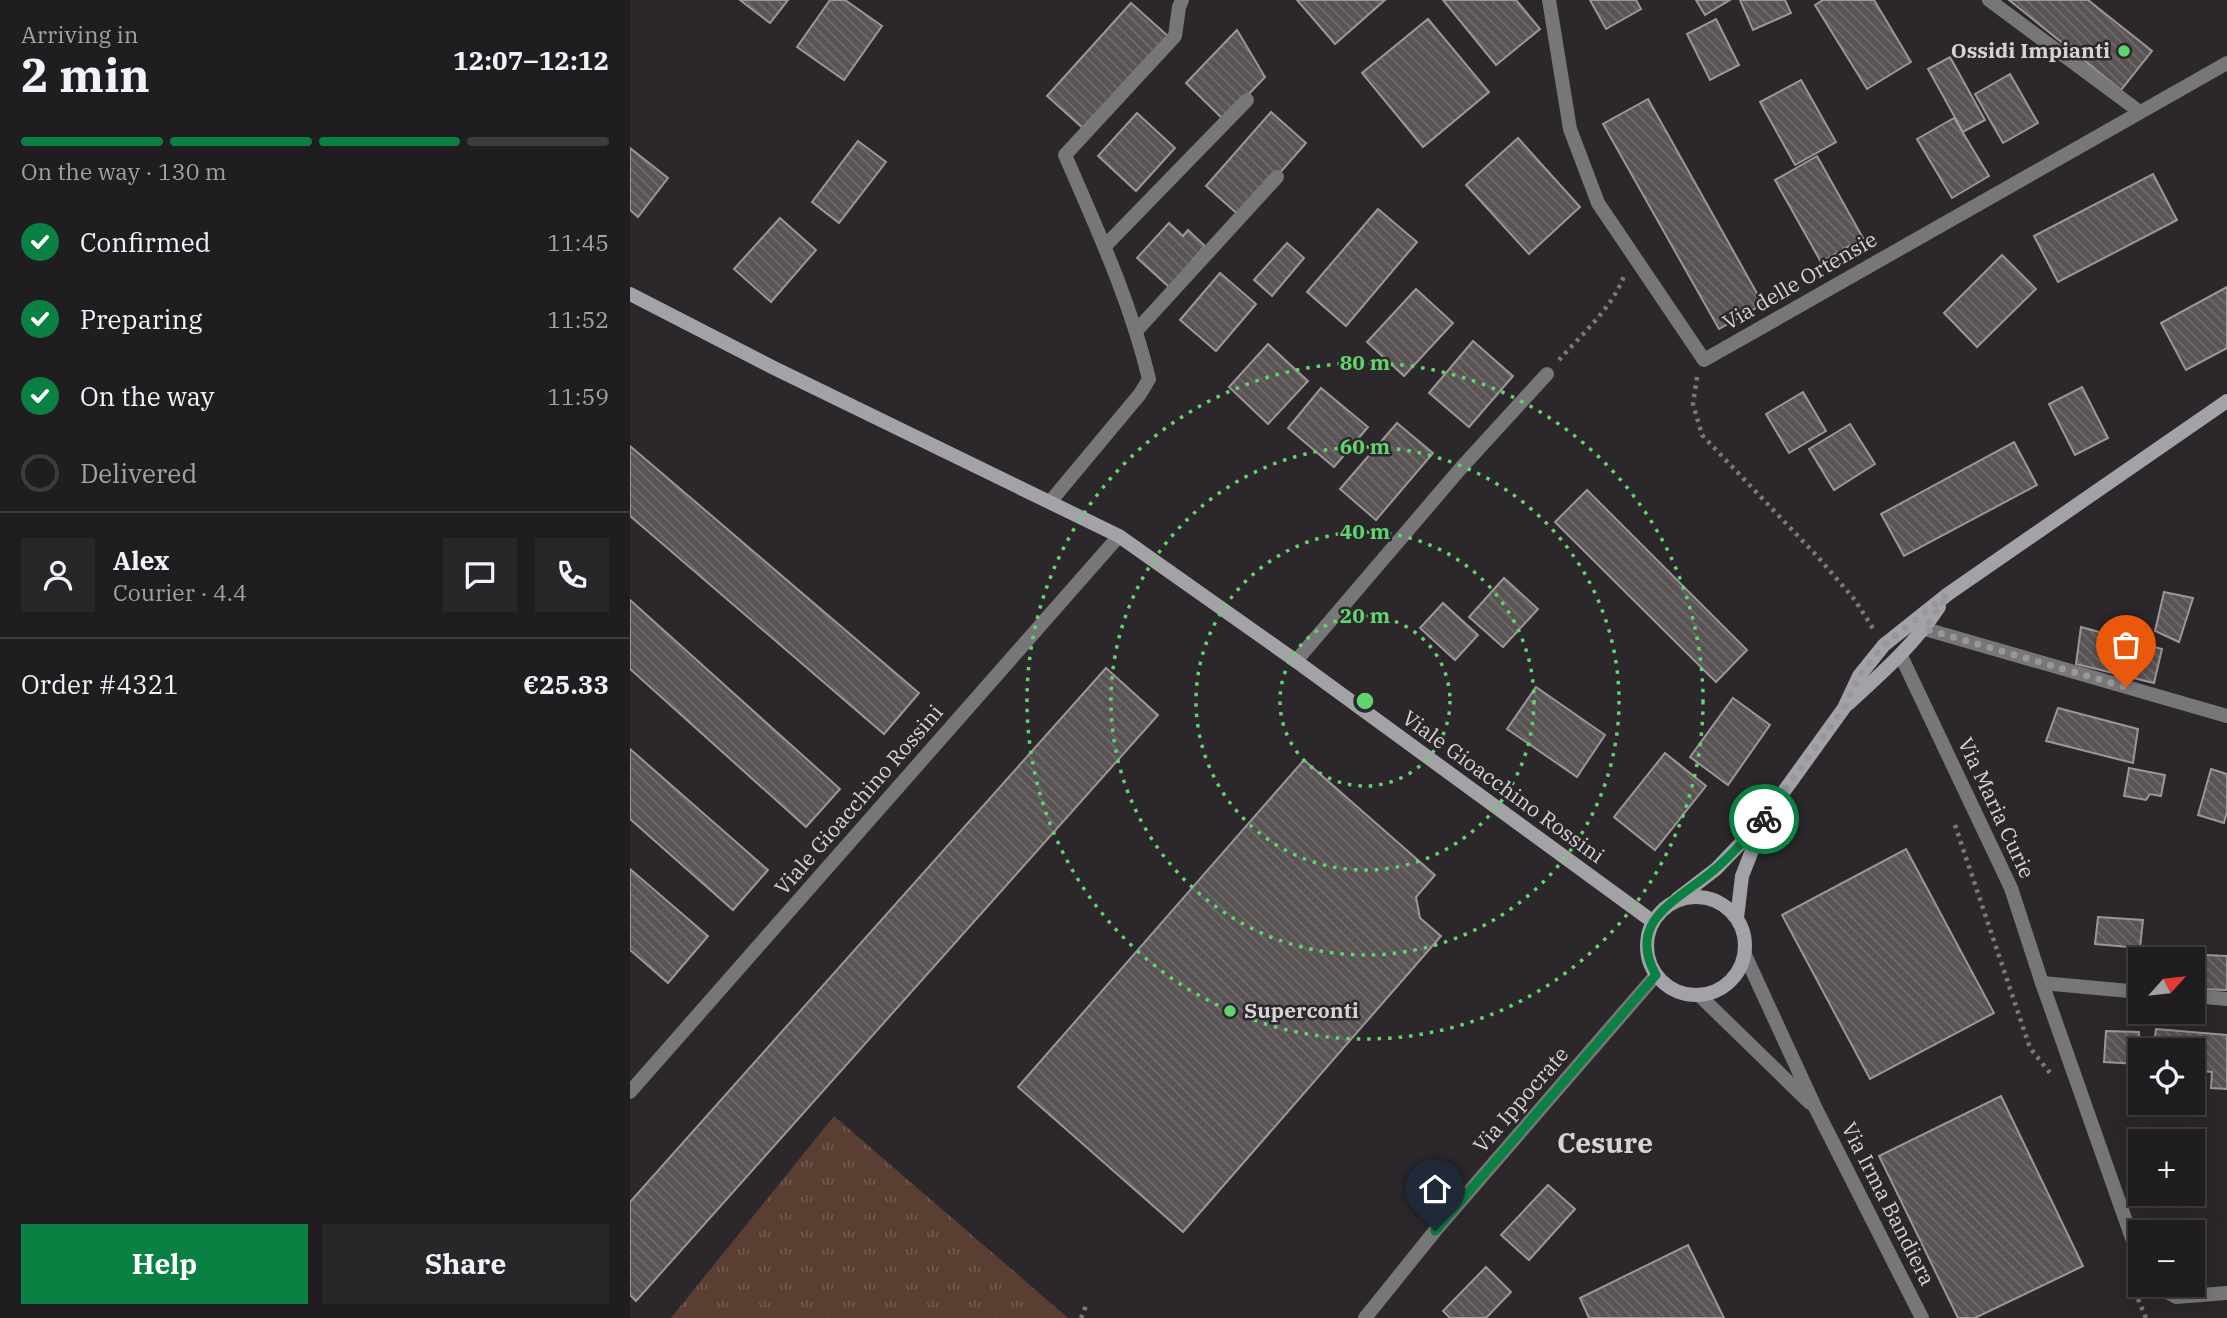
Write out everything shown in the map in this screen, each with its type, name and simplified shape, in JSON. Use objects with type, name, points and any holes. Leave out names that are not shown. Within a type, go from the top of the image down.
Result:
[{"type":"street","points":[[1050,502],[1140,394],[1149,379],[1138,330],[1065,155],[1175,36],[1182,0]]},
{"type":"street","points":[[1549,0],[1570,130],[1598,203],[1704,360]]},
{"type":"street","points":[[1989,0],[2140,112]]},
{"type":"street","name":"Via delle Ortensie","points":[[1704,360],[2227,63]]},
{"type":"street","points":[[1105,246],[1247,100]]},
{"type":"street","points":[[1138,330],[1277,177]]},
{"type":"street","name":"Viale Gioacchino Rossini","points":[[630,294],[774,368],[1119,536],[1296,661],[1652,921]]},
{"type":"street","points":[[1296,661],[1461,468],[1547,374]]},
{"type":"street","points":[[1677,900],[1693,896],[1710,898],[1725,906],[1743,929],[1745,955],[1739,970],[1729,983],[1715,992],[1699,995],[1683,993],[1668,987],[1656,975],[1649,963],[1646,949],[1652,921],[1663,908],[1716,869],[1764,819],[1844,708],[1859,676],[1884,645],[1948,594],[2227,402]]},
{"type":"street","name":"Viale Gioacchino Rossini","points":[[630,1092],[1119,536]]},
{"type":"street","points":[[1844,708],[1901,656],[1925,629],[1948,594]]},
{"type":"street","points":[[1925,629],[2227,716]]},
{"type":"street","name":"Via Maria Curie","points":[[1901,656],[2011,888],[2128,1227]]},
{"type":"street","points":[[1737,918],[1742,876],[1764,819]]},
{"type":"street","name":"Via Irma Bandiera","points":[[1745,955],[1816,1109],[1922,1318]]},
{"type":"street","name":"Via Ippocrate","points":[[1365,1318],[1435,1231],[1656,975]]},
{"type":"street","points":[[2042,983],[2128,991]]},
{"type":"street","name":"Via Irma Bandiera","points":[[1699,995],[1816,1109]]},
{"type":"street","points":[[2205,997],[2227,999]]},
{"type":"street","points":[[2205,1295],[2227,1293]]},
{"type":"path","points":[[1573,344],[1600,315],[1620,286],[1632,256]]},
{"type":"path","points":[[1704,360],[1696,379],[1693,404],[1702,435],[1817,556],[1855,600],[1884,645]]},
{"type":"path","points":[[1954,822],[2031,1048],[2056,1081]]},
{"type":"path","points":[[2137,1297],[2146,1318]]},
{"type":"path","points":[[1081,1318],[1086,1306]]},
{"type":"green space","points":[[834,1116],[1068,1318],[671,1318]]},
{"type":"building","points":[[740,0],[788,0],[770,23]]},
{"type":"building","points":[[830,0],[845,0],[882,26],[844,80],[797,47]]},
{"type":"building","points":[[1297,0],[1385,0],[1335,44]]},
{"type":"building","points":[[1443,0],[1516,0],[1540,29],[1496,65]]},
{"type":"building","points":[[1590,0],[1636,0],[1641,9],[1606,29]]},
{"type":"building","points":[[1696,0],[1730,0],[1705,15]]},
{"type":"building","points":[[1740,0],[1785,0],[1791,13],[1753,30]]},
{"type":"building","points":[[1823,0],[1874,0],[1911,62],[1867,89],[1815,5]]},
{"type":"building","points":[[2009,0],[2088,0],[2152,51],[2121,90]]},
{"type":"building","points":[[1131,3],[1169,37],[1085,130],[1047,96]]},
{"type":"building","points":[[1428,19],[1489,92],[1423,147],[1362,73]]},
{"type":"building","points":[[1716,19],[1739,65],[1710,80],[1687,34]]},
{"type":"building","points":[[1237,30],[1265,77],[1224,120],[1186,83]]},
{"type":"building","points":[[1950,57],[1985,120],[1963,132],[1928,69]]},
{"type":"building","points":[[2010,74],[2038,123],[2003,143],[1975,94]]},
{"type":"building","points":[[1801,80],[1836,142],[1795,165],[1760,102]]},
{"type":"building","points":[[1648,99],[1763,304],[1719,329],[1603,124]]},
{"type":"building","points":[[1271,112],[1306,143],[1241,217],[1206,186]]},
{"type":"building","points":[[1137,113],[1175,148],[1136,191],[1098,156]]},
{"type":"building","points":[[1954,118],[1989,176],[1952,198],[1917,139]]},
{"type":"building","points":[[1518,138],[1580,207],[1529,254],[1466,185]]},
{"type":"building","points":[[858,141],[886,162],[839,223],[812,202]]},
{"type":"building","points":[[630,148],[668,178],[638,217],[630,210]]},
{"type":"building","points":[[1817,156],[1863,238],[1821,262],[1775,180]]},
{"type":"building","points":[[2153,174],[2177,220],[2058,282],[2034,236]]},
{"type":"building","points":[[1378,209],[1417,242],[1346,326],[1307,292]]},
{"type":"building","points":[[780,218],[816,250],[771,302],[734,269]]},
{"type":"building","points":[[1169,223],[1183,236],[1188,230],[1205,246],[1169,287],[1137,258]]},
{"type":"building","points":[[1287,243],[1304,258],[1272,296],[1254,280]]},
{"type":"building","points":[[2002,255],[2036,289],[1977,347],[1944,313]]},
{"type":"building","points":[[1220,273],[1256,304],[1216,351],[1180,320]]},
{"type":"building","points":[[2227,287],[2227,348],[2186,370],[2161,323]]},
{"type":"building","points":[[1416,289],[1453,323],[1404,376],[1367,342]]},
{"type":"building","points":[[1473,341],[1513,376],[1469,427],[1429,393]]},
{"type":"building","points":[[1268,344],[1308,381],[1268,424],[1229,387]]},
{"type":"building","points":[[2082,387],[2108,438],[2075,455],[2049,404]]},
{"type":"building","points":[[1321,388],[1368,427],[1334,467],[1288,428]]},
{"type":"building","points":[[1803,392],[1826,431],[1789,453],[1766,414]]},
{"type":"building","points":[[1397,423],[1433,453],[1376,520],[1340,489]]},
{"type":"building","points":[[1850,424],[1875,464],[1834,490],[1809,449]]},
{"type":"building","points":[[2014,442],[2037,485],[1904,556],[1881,514]]},
{"type":"building","points":[[630,446],[919,693],[884,734],[630,516]]},
{"type":"building","points":[[1587,490],[1747,650],[1716,682],[1555,522]]},
{"type":"building","points":[[1504,578],[1538,609],[1503,647],[1469,617]]},
{"type":"building","points":[[2164,592],[2193,598],[2179,642],[2155,631]]},
{"type":"building","points":[[630,600],[840,789],[806,827],[630,669]]},
{"type":"building","points":[[1443,603],[1478,635],[1455,660],[1420,628]]},
{"type":"building","points":[[2081,627],[2162,649],[2154,683],[2076,664]]},
{"type":"building","points":[[1106,668],[1158,715],[636,1301],[630,1295],[630,1202]]},
{"type":"building","points":[[1536,687],[1605,735],[1577,777],[1507,729]]},
{"type":"building","points":[[1733,698],[1770,725],[1728,785],[1690,757]]},
{"type":"building","points":[[2058,708],[2138,729],[2133,763],[2046,741]]},
{"type":"building","points":[[630,749],[768,870],[733,910],[630,819]]},
{"type":"building","points":[[1665,753],[1706,786],[1655,850],[1614,817]]},
{"type":"building","name":"Superconti","points":[[1304,760],[1435,875],[1416,897],[1420,918],[1441,936],[1183,1232],[1018,1087]]},
{"type":"building","points":[[2129,768],[2165,775],[2161,796],[2150,794],[2146,800],[2124,796]]},
{"type":"building","points":[[2211,769],[2227,774],[2227,811],[2224,823],[2198,815]]},
{"type":"building","points":[[1906,849],[1994,1013],[1870,1079],[1782,915]]},
{"type":"building","points":[[630,869],[708,936],[668,983],[630,950]]},
{"type":"building","points":[[2098,917],[2143,920],[2140,947],[2095,944]]},
{"type":"building","points":[[2205,955],[2227,956],[2227,990],[2205,989]]},
{"type":"building","points":[[2156,1029],[2227,1035],[2227,1089],[2211,1088],[2212,1072],[2205,1071],[2205,1038],[2155,1038]]},
{"type":"building","points":[[2106,1031],[2139,1032],[2139,1038],[2128,1038],[2128,1063],[2104,1062]]},
{"type":"building","points":[[2001,1096],[2083,1266],[1975,1318],[1958,1318],[1879,1156]]},
{"type":"building","points":[[1548,1185],[1575,1209],[1529,1260],[1501,1235]]},
{"type":"building","points":[[1688,1245],[1724,1318],[1589,1318],[1580,1298]]},
{"type":"building","points":[[1486,1267],[1511,1292],[1486,1318],[1450,1318],[1443,1311]]},
{"type":"way so far","points":[[1764,819],[1844,708],[1859,676],[1884,645],[1948,594],[1925,629],[2126,687]]},
{"type":"place","name":"Ossidi Impianti","points":[[2124,51]]},
{"type":"place","name":"Superconti","points":[[1230,1011]]},
{"type":"district","name":"Cesure","points":[[1605,1143]]},
{"type":"route","points":[[1435,1231],[1656,975],[1649,963],[1646,949],[1652,921],[1663,908],[1716,869],[1764,819]]}]
